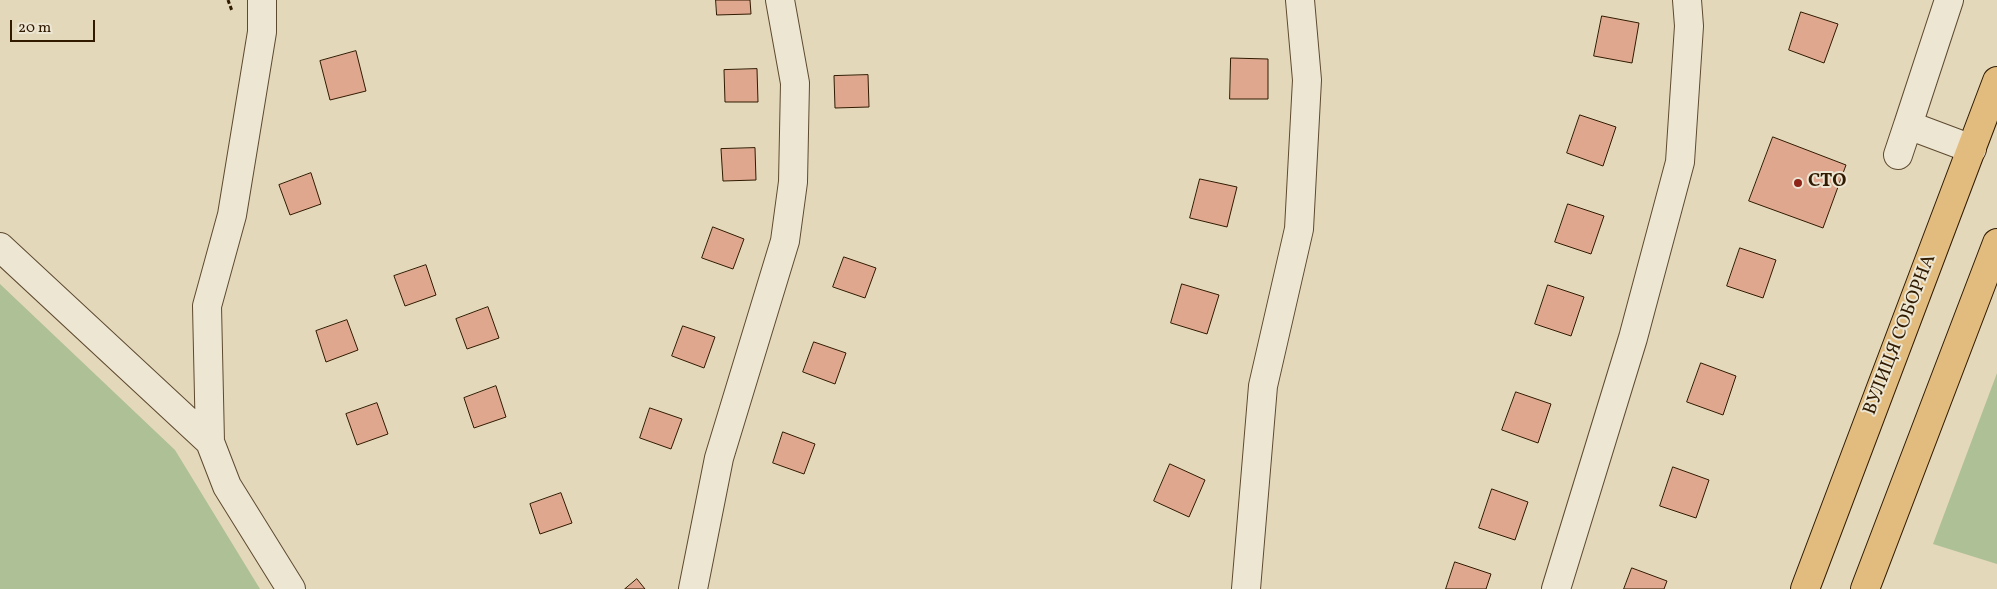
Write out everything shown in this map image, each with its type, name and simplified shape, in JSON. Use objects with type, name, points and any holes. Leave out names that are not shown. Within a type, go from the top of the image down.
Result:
[{"type":"main road","name":"ВУЛИЦЯ СОБОРНА","points":[[1805,589],[1997,82]]},
{"type":"main road","points":[[1865,589],[1997,243]]},
{"type":"street","points":[[262,0],[262,32],[232,215],[207,306],[210,442],[227,486],[291,589]]},
{"type":"street","points":[[693,589],[719,458],[785,241],[793,182],[795,83],[780,0]]},
{"type":"street","points":[[1246,589],[1263,386],[1299,229],[1307,80],[1300,0]]},
{"type":"street","points":[[1556,589],[1633,338],[1680,162],[1689,26],[1687,0]]},
{"type":"street","points":[[1898,155],[1950,0]]},
{"type":"street","points":[[1908,125],[1972,149]]},
{"type":"street","points":[[0,247],[210,442]]},
{"type":"green space","points":[[0,284],[175,450],[260,589],[0,589]]},
{"type":"green space","points":[[1997,373],[1997,564],[1933,544]]},
{"type":"building","points":[[716,0],[750,0],[751,14],[717,15]]},
{"type":"building","points":[[1801,12],[1838,24],[1824,63],[1789,50]]},
{"type":"building","points":[[1602,16],[1639,23],[1632,63],[1594,56]]},
{"type":"building","points":[[356,51],[366,91],[330,100],[320,61]]},
{"type":"building","points":[[1231,58],[1268,59],[1268,99],[1230,99]]},
{"type":"building","points":[[757,69],[758,102],[725,102],[724,70]]},
{"type":"building","points":[[868,75],[869,107],[835,108],[834,76]]},
{"type":"building","points":[[1580,115],[1616,127],[1603,166],[1567,153]]},
{"type":"building","name":"СТО","points":[[1773,137],[1846,165],[1823,228],[1749,201]]},
{"type":"building","points":[[755,148],[756,180],[723,181],[721,149]]},
{"type":"building","points":[[311,173],[321,204],[290,215],[279,185]]},
{"type":"building","points":[[1200,179],[1237,187],[1227,227],[1190,218]]},
{"type":"building","points":[[1568,204],[1604,216],[1591,254],[1555,242]]},
{"type":"building","points":[[713,227],[744,239],[733,269],[702,258]]},
{"type":"building","points":[[1740,248],[1776,260],[1763,298],[1727,286]]},
{"type":"building","points":[[844,257],[876,268],[865,298],[833,287]]},
{"type":"building","points":[[426,265],[436,295],[405,306],[394,276]]},
{"type":"building","points":[[1182,284],[1219,295],[1207,334],[1171,323]]},
{"type":"building","points":[[1548,285],[1584,297],[1571,336],[1535,324]]},
{"type":"building","points":[[488,307],[499,338],[467,349],[456,319]]},
{"type":"building","points":[[347,320],[358,350],[326,362],[316,331]]},
{"type":"building","points":[[683,326],[715,337],[704,368],[672,356]]},
{"type":"building","points":[[814,342],[846,353],[835,384],[803,372]]},
{"type":"building","points":[[1701,363],[1736,376],[1723,415],[1687,402]]},
{"type":"building","points":[[496,386],[506,417],[474,428],[464,398]]},
{"type":"building","points":[[1516,392],[1551,404],[1538,443],[1502,430]]},
{"type":"building","points":[[377,403],[388,434],[357,445],[346,414]]},
{"type":"building","points":[[650,408],[682,419],[671,449],[640,438]]},
{"type":"building","points":[[783,432],[815,444],[804,474],[773,463]]},
{"type":"building","points":[[1170,464],[1205,480],[1189,517],[1154,501]]},
{"type":"building","points":[[1673,467],[1709,480],[1696,518],[1660,506]]},
{"type":"building","points":[[1492,489],[1528,502],[1515,540],[1479,528]]},
{"type":"building","points":[[561,493],[572,523],[540,534],[530,504]]},
{"type":"building","points":[[1455,562],[1491,574],[1486,589],[1446,589]]},
{"type":"building","points":[[1632,568],[1667,581],[1664,589],[1624,589]]},
{"type":"building","points":[[637,579],[645,589],[625,589]]},
{"type":"place","name":"СТО","points":[[1798,183]]}]
